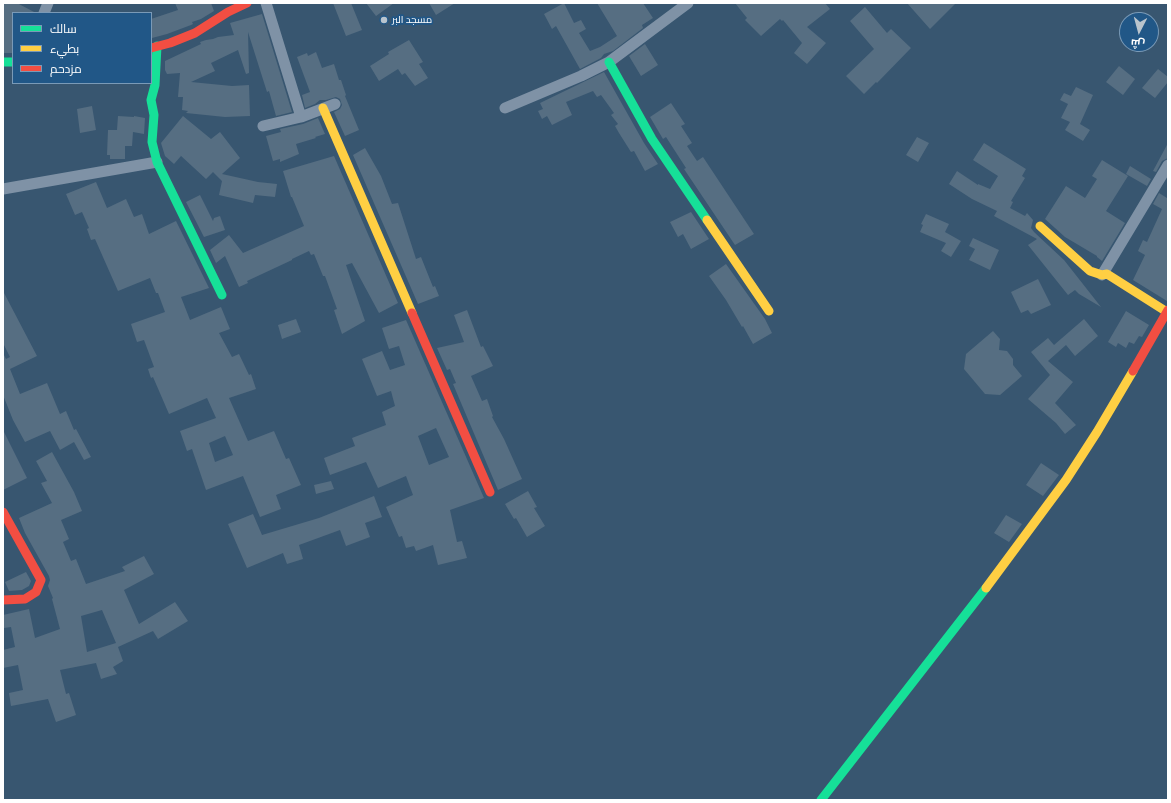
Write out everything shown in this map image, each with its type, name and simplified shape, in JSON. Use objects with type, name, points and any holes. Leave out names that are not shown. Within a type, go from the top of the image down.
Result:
[{"type":"street","points":[[222,295],[157,162],[152,142],[154,115],[151,100],[155,85],[154,47],[170,43],[195,33],[226,8],[247,3]]},
{"type":"street","points":[[266,3],[301,117]]},
{"type":"street","points":[[505,108],[581,76],[609,62],[688,3]]},
{"type":"street","points":[[609,62],[652,139],[769,311]]},
{"type":"street","points":[[263,126],[301,117],[335,104]]},
{"type":"street","points":[[323,108],[490,492]]},
{"type":"street","points":[[3,189],[157,162]]},
{"type":"street","points":[[1102,275],[1168,165]]},
{"type":"street","points":[[821,800],[964,617],[1066,480],[1097,432],[1168,311],[1107,274],[1102,275],[1090,271],[1040,226]]},
{"type":"street","points":[[3,512],[40,580],[36,592],[25,599],[3,600]]},
{"type":"building","points":[[3,3],[17,3],[34,12],[12,12],[12,53],[3,53]]},
{"type":"building","points":[[175,3],[211,3],[214,11],[201,19],[192,22],[193,24],[191,25],[152,38],[152,19],[178,10]]},
{"type":"building","points":[[333,3],[351,3],[362,30],[346,36]]},
{"type":"building","points":[[366,3],[394,3],[376,16]]},
{"type":"building","points":[[429,3],[455,3],[436,15]]},
{"type":"building","points":[[564,3],[574,23],[581,20],[586,29],[579,33],[590,51],[600,47],[617,36],[597,3],[643,3],[653,18],[642,25],[643,28],[613,51],[604,54],[601,58],[580,69],[556,26],[552,29],[544,14]]},
{"type":"building","points":[[735,3],[825,3],[830,9],[807,27],[826,43],[807,64],[794,53],[802,43],[783,20],[782,21],[780,19],[761,36],[745,20],[747,18]]},
{"type":"building","points":[[907,3],[956,3],[930,29]]},
{"type":"building","points":[[865,7],[887,33],[891,29],[911,48],[877,83],[876,82],[864,94],[846,76],[874,49],[850,21]]},
{"type":"building","points":[[262,14],[292,112],[276,116],[269,91],[267,92],[248,32],[249,73],[246,74],[238,50],[211,63],[215,71],[191,82],[232,86],[249,85],[250,116],[225,117],[186,113],[188,111],[182,110],[183,97],[178,97],[180,73],[167,74],[165,70],[165,61],[201,44],[200,42],[218,37],[234,35],[230,23]]},
{"type":"building","points":[[409,40],[423,62],[419,64],[428,78],[415,86],[405,73],[402,75],[398,69],[379,81],[370,66],[389,54],[388,52]]},
{"type":"building","points":[[645,44],[658,65],[641,76],[629,56]]},
{"type":"building","points":[[316,52],[322,68],[334,64],[359,130],[345,136],[334,112],[340,109],[342,105],[340,99],[336,97],[320,100],[305,108],[302,95],[310,92],[297,57],[307,53],[308,56]]},
{"type":"building","points":[[1119,66],[1135,79],[1123,95],[1106,82]]},
{"type":"building","points":[[1158,69],[1168,77],[1168,82],[1155,98],[1142,88]]},
{"type":"building","points":[[604,72],[644,143],[658,164],[645,171],[634,151],[631,152],[619,133],[615,126],[618,124],[611,115],[614,113],[601,95],[597,97],[593,91],[566,102],[572,115],[552,125],[547,116],[542,119],[538,111],[543,109],[540,103]]},
{"type":"building","points":[[1076,87],[1093,95],[1080,124],[1090,130],[1083,141],[1065,130],[1070,122],[1061,118],[1068,104],[1060,100],[1064,93],[1071,96]]},
{"type":"building","points":[[671,103],[685,124],[681,126],[692,143],[687,146],[697,161],[703,157],[754,234],[735,245],[684,169],[686,168],[666,137],[663,139],[650,117]]},
{"type":"building","points":[[92,106],[96,130],[80,133],[77,109]]},
{"type":"building","points":[[118,116],[145,118],[144,134],[133,132],[132,146],[125,146],[125,159],[110,159],[110,155],[107,155],[108,130],[117,130]]},
{"type":"building","points":[[183,116],[211,139],[220,132],[240,158],[222,174],[258,182],[277,184],[275,197],[255,195],[253,203],[219,195],[222,181],[213,172],[206,179],[180,155],[181,156],[174,164],[165,156],[161,143]]},
{"type":"building","points":[[318,118],[325,134],[296,144],[299,154],[280,162],[280,159],[273,161],[266,136],[281,132],[280,129],[303,124]]},
{"type":"building","points":[[917,137],[929,143],[918,162],[906,155]]},
{"type":"building","points":[[984,143],[1026,169],[1022,176],[1025,178],[1011,201],[1013,202],[1010,208],[1025,216],[1027,213],[1033,220],[1031,228],[1034,232],[1064,260],[1101,307],[1075,290],[1068,295],[1028,245],[1037,239],[994,216],[997,211],[972,199],[949,184],[957,171],[978,185],[990,189],[998,176],[973,160]]},
{"type":"building","points":[[1168,143],[1168,158],[1162,161],[1156,172],[1153,171]]},
{"type":"building","points":[[365,148],[381,176],[392,204],[398,203],[416,259],[421,257],[433,287],[435,286],[439,296],[418,304],[353,155]]},
{"type":"building","points":[[334,156],[398,303],[379,313],[352,263],[346,265],[365,321],[342,334],[334,310],[337,309],[325,276],[323,276],[314,254],[311,255],[309,251],[247,281],[248,283],[239,287],[225,256],[216,263],[210,250],[229,235],[243,253],[304,226],[291,197],[283,171]]},
{"type":"building","points":[[1102,160],[1128,176],[1106,211],[1125,223],[1102,261],[1097,256],[1065,237],[1045,219],[1066,186],[1085,198],[1097,179],[1092,176]]},
{"type":"building","points":[[1130,166],[1151,179],[1147,186],[1126,174]]},
{"type":"building","points":[[96,182],[107,208],[126,199],[134,217],[142,214],[149,234],[176,221],[209,288],[181,297],[190,320],[221,307],[230,329],[219,333],[232,357],[239,354],[249,375],[251,374],[256,389],[229,398],[248,441],[274,431],[286,459],[289,458],[301,485],[276,495],[281,509],[260,517],[243,476],[206,490],[192,449],[187,451],[180,431],[216,418],[207,398],[169,414],[153,377],[151,378],[148,369],[154,367],[144,340],[137,342],[131,324],[165,312],[158,293],[156,293],[150,278],[118,291],[95,239],[91,240],[87,229],[89,228],[82,212],[75,215],[66,194]],"holes":[[[225,436],[233,455],[215,462],[209,443]]]},
{"type":"building","points":[[1159,193],[1167,198],[1168,195],[1168,301],[1133,280],[1145,255],[1138,251],[1143,240],[1147,242],[1162,209],[1153,204]]},
{"type":"building","points":[[200,195],[213,221],[214,218],[220,216],[225,230],[204,237],[186,202]]},
{"type":"building","points":[[691,212],[709,239],[691,249],[683,234],[678,237],[670,222]]},
{"type":"building","points":[[926,214],[949,224],[945,232],[961,241],[951,257],[941,251],[946,243],[920,232],[923,225],[921,224]]},
{"type":"building","points":[[973,238],[999,250],[990,270],[969,260],[975,249],[969,246]]},
{"type":"building","points":[[726,264],[765,319],[772,333],[753,344],[743,326],[742,327],[726,300],[709,276]]},
{"type":"building","points":[[1038,279],[1051,305],[1031,314],[1028,310],[1021,313],[1011,292]]},
{"type":"building","points":[[3,291],[37,356],[10,369],[20,394],[47,383],[60,414],[66,411],[74,430],[76,429],[91,457],[84,460],[74,442],[60,450],[50,431],[25,442],[13,420],[3,395],[3,353],[6,359],[10,357],[3,343]]},
{"type":"building","points":[[467,310],[481,347],[483,346],[493,366],[471,376],[482,401],[487,399],[493,416],[492,417],[504,439],[522,479],[498,490],[453,384],[456,383],[450,369],[447,370],[437,348],[464,342],[454,315]]},
{"type":"building","points":[[1126,311],[1149,325],[1142,337],[1139,336],[1134,344],[1129,342],[1126,348],[1118,343],[1116,347],[1108,342]]},
{"type":"building","points":[[296,319],[301,332],[282,339],[278,325]]},
{"type":"building","points":[[1084,319],[1098,336],[1075,356],[1066,345],[1048,361],[1073,382],[1055,403],[1076,425],[1065,434],[1056,423],[1028,399],[1050,375],[1031,352],[1048,338],[1054,345]]},
{"type":"building","points":[[406,320],[484,498],[450,510],[457,542],[462,541],[467,558],[438,565],[433,545],[416,551],[414,546],[406,548],[402,536],[399,537],[386,507],[413,495],[406,476],[378,488],[366,462],[330,475],[324,458],[355,446],[352,438],[386,425],[382,412],[395,406],[391,391],[377,396],[362,359],[382,351],[390,370],[405,365],[399,346],[389,349],[382,328]],"holes":[[[436,428],[449,457],[429,465],[418,436]]]},
{"type":"building","points":[[993,331],[1000,339],[999,350],[1007,351],[1013,359],[1013,365],[1022,376],[1000,395],[985,394],[964,369],[966,354]]},
{"type":"building","points":[[3,430],[27,478],[3,490]]},
{"type":"building","points":[[52,452],[74,492],[82,511],[61,520],[69,539],[63,542],[71,561],[76,559],[86,584],[125,571],[122,567],[144,556],[154,574],[124,590],[139,624],[175,602],[188,621],[158,639],[153,631],[118,647],[123,661],[113,667],[117,674],[101,679],[96,663],[60,670],[66,694],[69,693],[76,715],[56,722],[48,699],[11,706],[9,693],[23,690],[18,665],[3,668],[3,650],[15,647],[11,627],[4,628],[3,615],[29,609],[35,638],[60,629],[53,598],[48,586],[50,580],[49,576],[25,533],[19,518],[52,503],[41,483],[47,481],[36,461]],"holes":[[[102,610],[116,643],[87,652],[81,616]]]},
{"type":"building","points":[[1041,463],[1059,475],[1043,496],[1026,485]]},
{"type":"building","points":[[331,481],[334,489],[316,494],[314,485]]},
{"type":"building","points":[[528,491],[537,507],[534,508],[545,526],[527,537],[516,518],[514,519],[505,504]]},
{"type":"building","points":[[374,496],[382,517],[365,523],[370,537],[346,546],[340,530],[299,545],[303,559],[287,564],[283,553],[247,568],[228,524],[253,514],[262,535],[319,518]]},
{"type":"building","points":[[1006,515],[1022,524],[1009,542],[994,533]]},
{"type":"building","points":[[26,572],[31,581],[29,586],[22,590],[9,591],[5,582]]},
{"type":"traffic: fast","points":[[157,46],[155,85],[151,100],[154,115],[152,142],[157,162],[222,295]]},
{"type":"traffic: fast","points":[[3,62],[12,62]]},
{"type":"traffic: fast","points":[[609,62],[652,139],[707,220]]},
{"type":"traffic: fast","points":[[821,800],[986,588]]},
{"type":"traffic: slow","points":[[323,108],[412,313]]},
{"type":"traffic: slow","points":[[707,220],[769,311]]},
{"type":"traffic: slow","points":[[1040,226],[1090,271],[1102,275],[1107,274],[1167,312]]},
{"type":"traffic: slow","points":[[986,588],[1066,480],[1097,432],[1133,371]]},
{"type":"traffic: jam","points":[[152,48],[170,43],[195,33],[228,12],[247,3]]},
{"type":"traffic: jam","points":[[1133,371],[1168,310]]},
{"type":"traffic: jam","points":[[412,313],[490,492]]},
{"type":"traffic: jam","points":[[3,512],[41,580],[36,592],[25,599],[3,600]]},
{"type":"place","name":"مسجد البر","points":[[384,20]]}]
